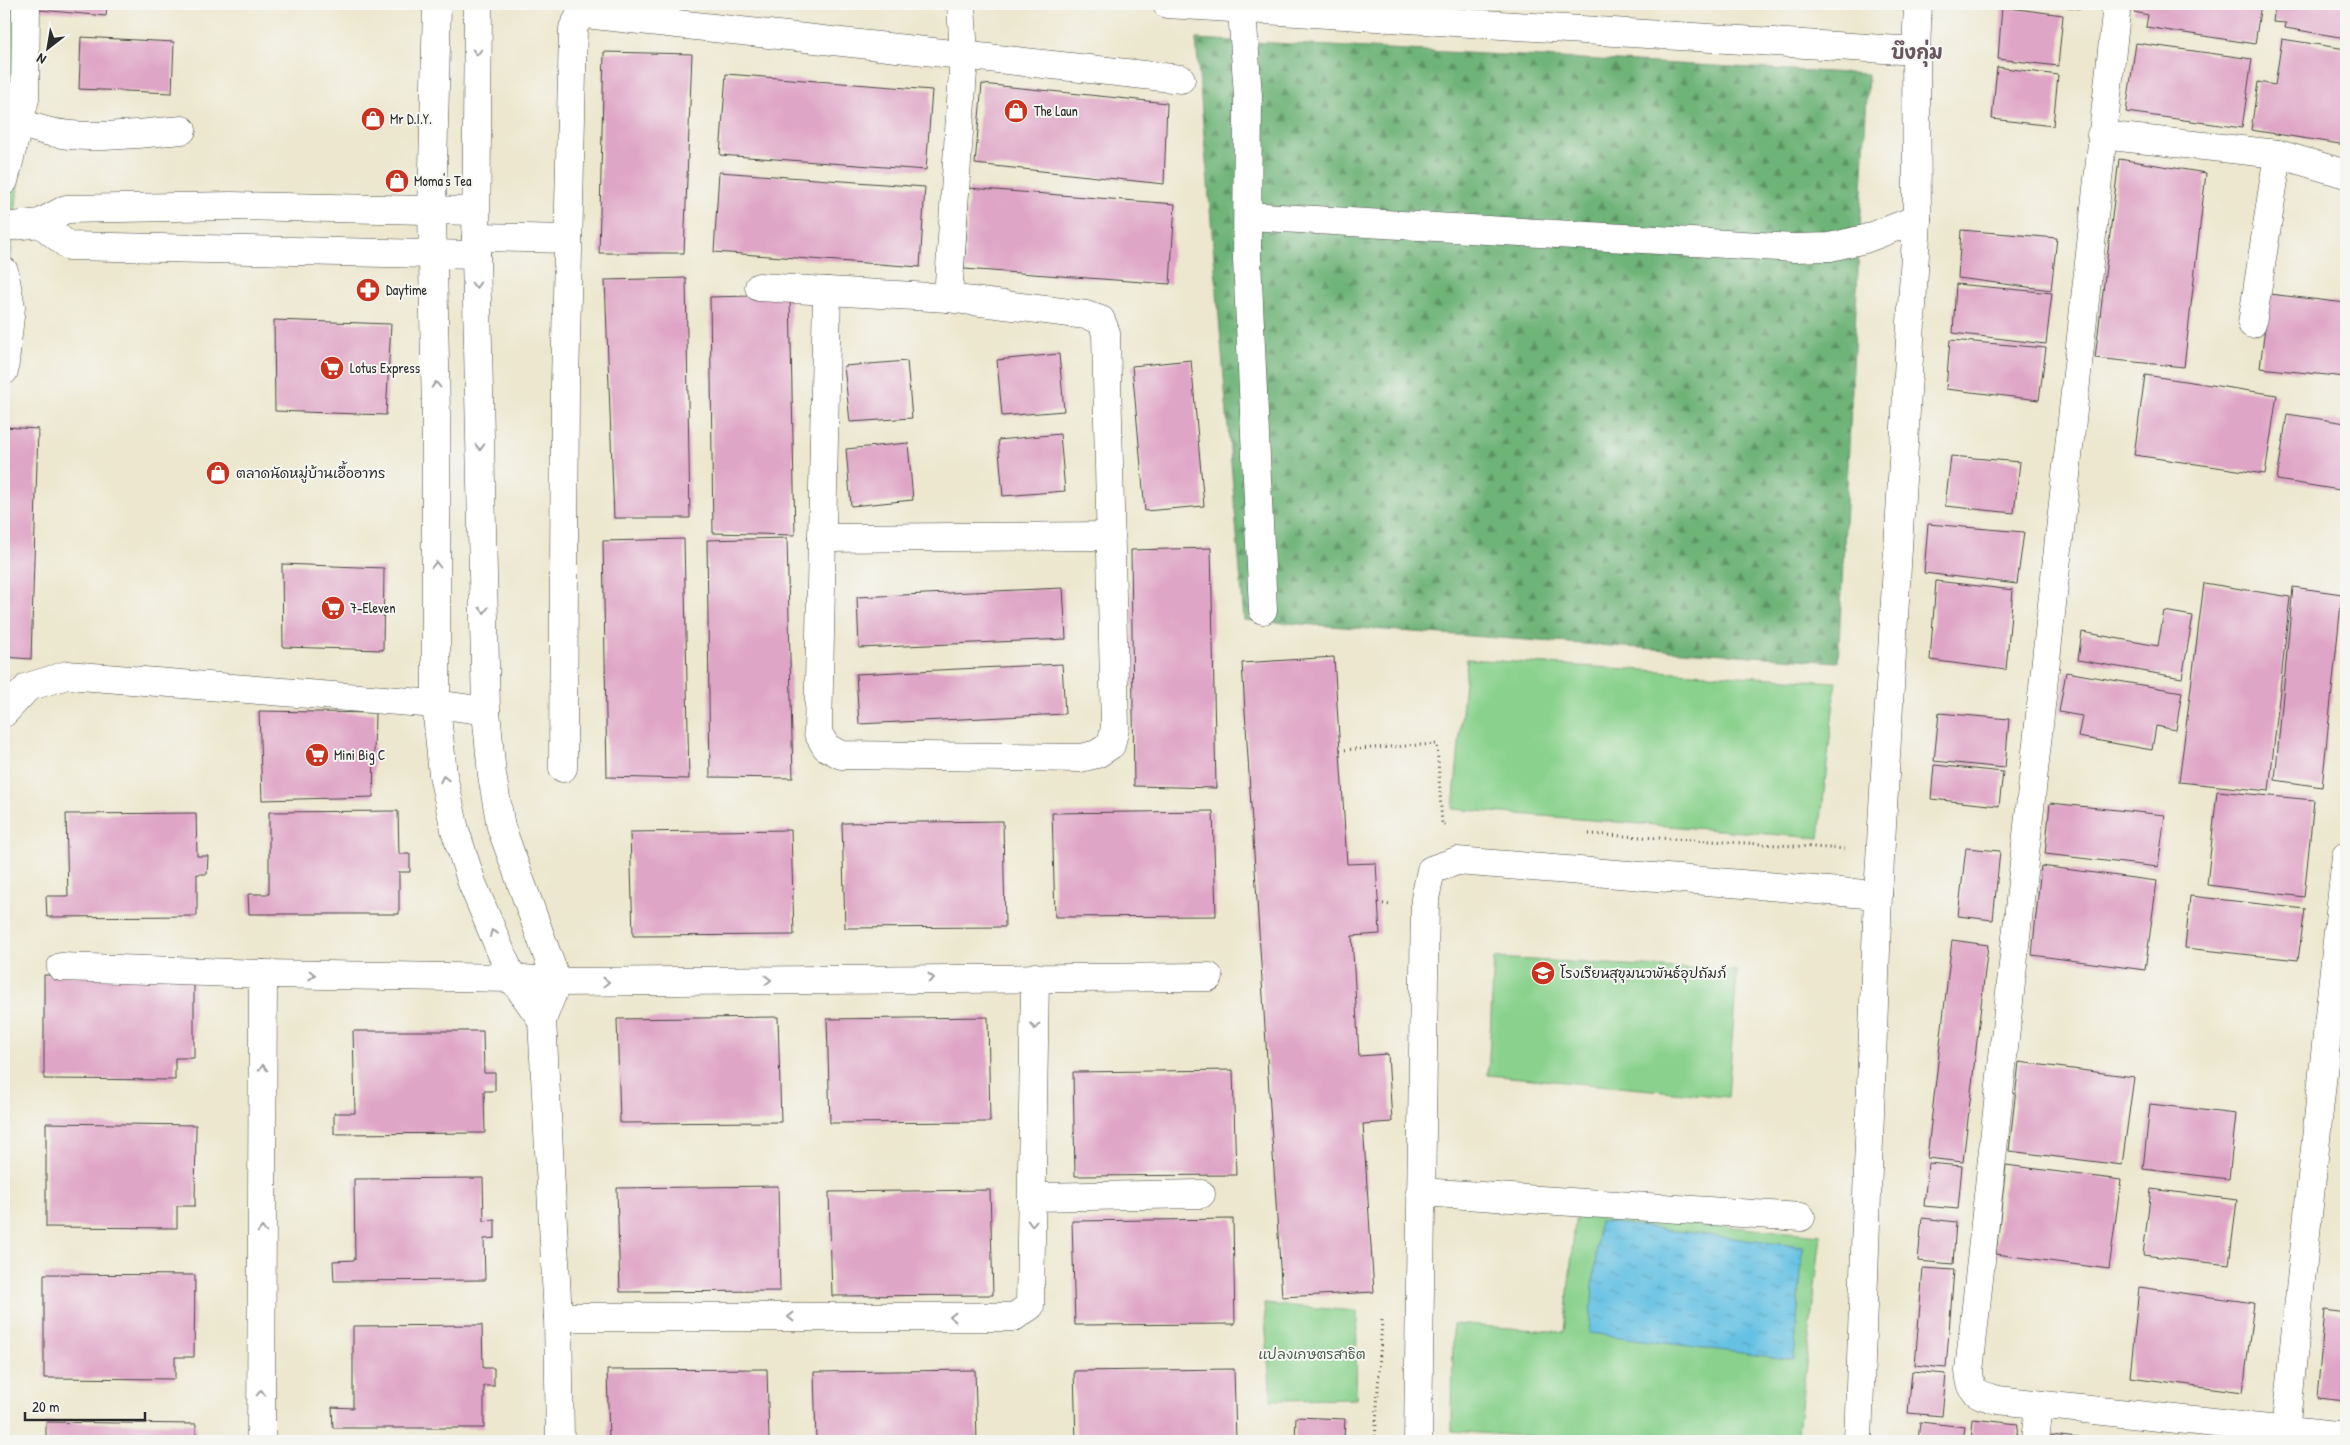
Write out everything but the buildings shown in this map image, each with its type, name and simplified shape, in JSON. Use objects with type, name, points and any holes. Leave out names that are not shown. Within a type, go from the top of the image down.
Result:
[{"type":"street","points":[[4,181],[20,122],[24,99],[26,4]]},
{"type":"street","points":[[438,4],[432,210],[436,414],[436,704],[443,775],[455,830],[472,883],[512,978],[542,1020]]},
{"type":"street","points":[[478,4],[475,234],[486,711],[492,775],[501,827],[557,982],[542,1020],[558,1317],[560,1441]]},
{"type":"street","points":[[948,298],[964,56],[961,4]]},
{"type":"street","points":[[1168,4],[1916,51]]},
{"type":"street","points":[[1858,1441],[1878,895],[1882,852],[1917,219],[1916,51],[1918,4]]},
{"type":"street","points":[[2117,4],[2101,135],[1969,1371],[1970,1386],[1976,1394],[1998,1400],[2284,1436],[2346,1437]]},
{"type":"street","points":[[1242,10],[1248,96],[1247,259],[1263,610]]},
{"type":"street","points":[[563,768],[568,238],[573,28],[578,19],[585,14],[1181,79]]},
{"type":"street","points":[[20,122],[32,128],[60,134],[107,136],[182,130]]},
{"type":"street","points":[[2101,135],[2278,154],[2346,174]]},
{"type":"street","points":[[2252,324],[2278,154]]},
{"type":"street","points":[[228,248],[231,206]]},
{"type":"street","points":[[4,227],[40,223],[66,209],[231,206],[432,210],[475,234],[568,238]]},
{"type":"street","points":[[1248,216],[1794,248],[1830,247],[1865,240],[1917,219]]},
{"type":"street","points":[[40,223],[69,246],[434,254],[475,234]]},
{"type":"street","points":[[4,271],[11,307],[4,362]]},
{"type":"street","points":[[759,287],[948,298],[1086,315],[1101,320],[1106,333],[1115,728],[1111,745],[1097,754],[1081,758],[841,755],[826,747],[818,733],[827,291]]},
{"type":"street","points":[[436,414],[479,414]]},
{"type":"street","points":[[822,538],[1111,536]]},
{"type":"street","points":[[4,713],[28,687],[67,675],[436,704],[486,711]]},
{"type":"street","points":[[2284,1436],[2346,856]]},
{"type":"street","points":[[1418,1441],[1425,899],[1431,870],[1457,861],[1878,895]]},
{"type":"street","points":[[61,967],[263,974],[512,978],[557,982],[1209,977]]},
{"type":"street","points":[[261,1441],[263,974]]},
{"type":"street","points":[[558,1317],[1014,1316],[1030,1306],[1035,977]]},
{"type":"street","points":[[1420,1192],[1801,1217]]},
{"type":"street","points":[[1032,1197],[1201,1194]]},
{"type":"street","points":[[2035,1441],[2039,1405]]},
{"type":"path","points":[[1340,750],[1437,744],[1442,825],[1451,826]]},
{"type":"path","points":[[1579,833],[1882,852]]},
{"type":"green space","points":[[4,4],[35,4],[4,332]]},
{"type":"green space","points":[[1196,39],[1868,74],[1838,662],[1244,620]]},
{"type":"green space","points":[[1467,659],[1836,682],[1819,838],[1453,809]]},
{"type":"green space","points":[[1494,958],[1737,971],[1728,1097],[1488,1075]]},
{"type":"green space","points":[[1576,1213],[1821,1235],[1797,1441],[1593,1441],[1452,1431],[1453,1324],[1564,1332]]},
{"type":"green space","name":"แปลงเกษตรสาธิต","points":[[1264,1304],[1357,1311],[1356,1399],[1271,1400]]},
{"type":"water","points":[[1599,1221],[1803,1247],[1794,1360],[1589,1333]]},
{"type":"place","name":"The Laun","points":[[1016,111]]},
{"type":"place","name":"Mr D.I.Y.","points":[[373,119]]},
{"type":"place","name":"Moma's Tea","points":[[397,181]]},
{"type":"place","name":"Daytime","points":[[368,290]]},
{"type":"place","name":"Lotus Express","points":[[332,368]]},
{"type":"place","name":"ตลาดนัดหมู่บ้านเอื้ออาทร","points":[[218,473]]},
{"type":"place","name":"7-Eleven","points":[[333,608]]},
{"type":"place","name":"Mini Big C","points":[[317,755]]},
{"type":"place","name":"โรงเรียนสุขุมนวพันธ์อุปถัมภ์","points":[[1543,973]]},
{"type":"district","name":"บึงกุ่ม","points":[[1917,52]]}]
